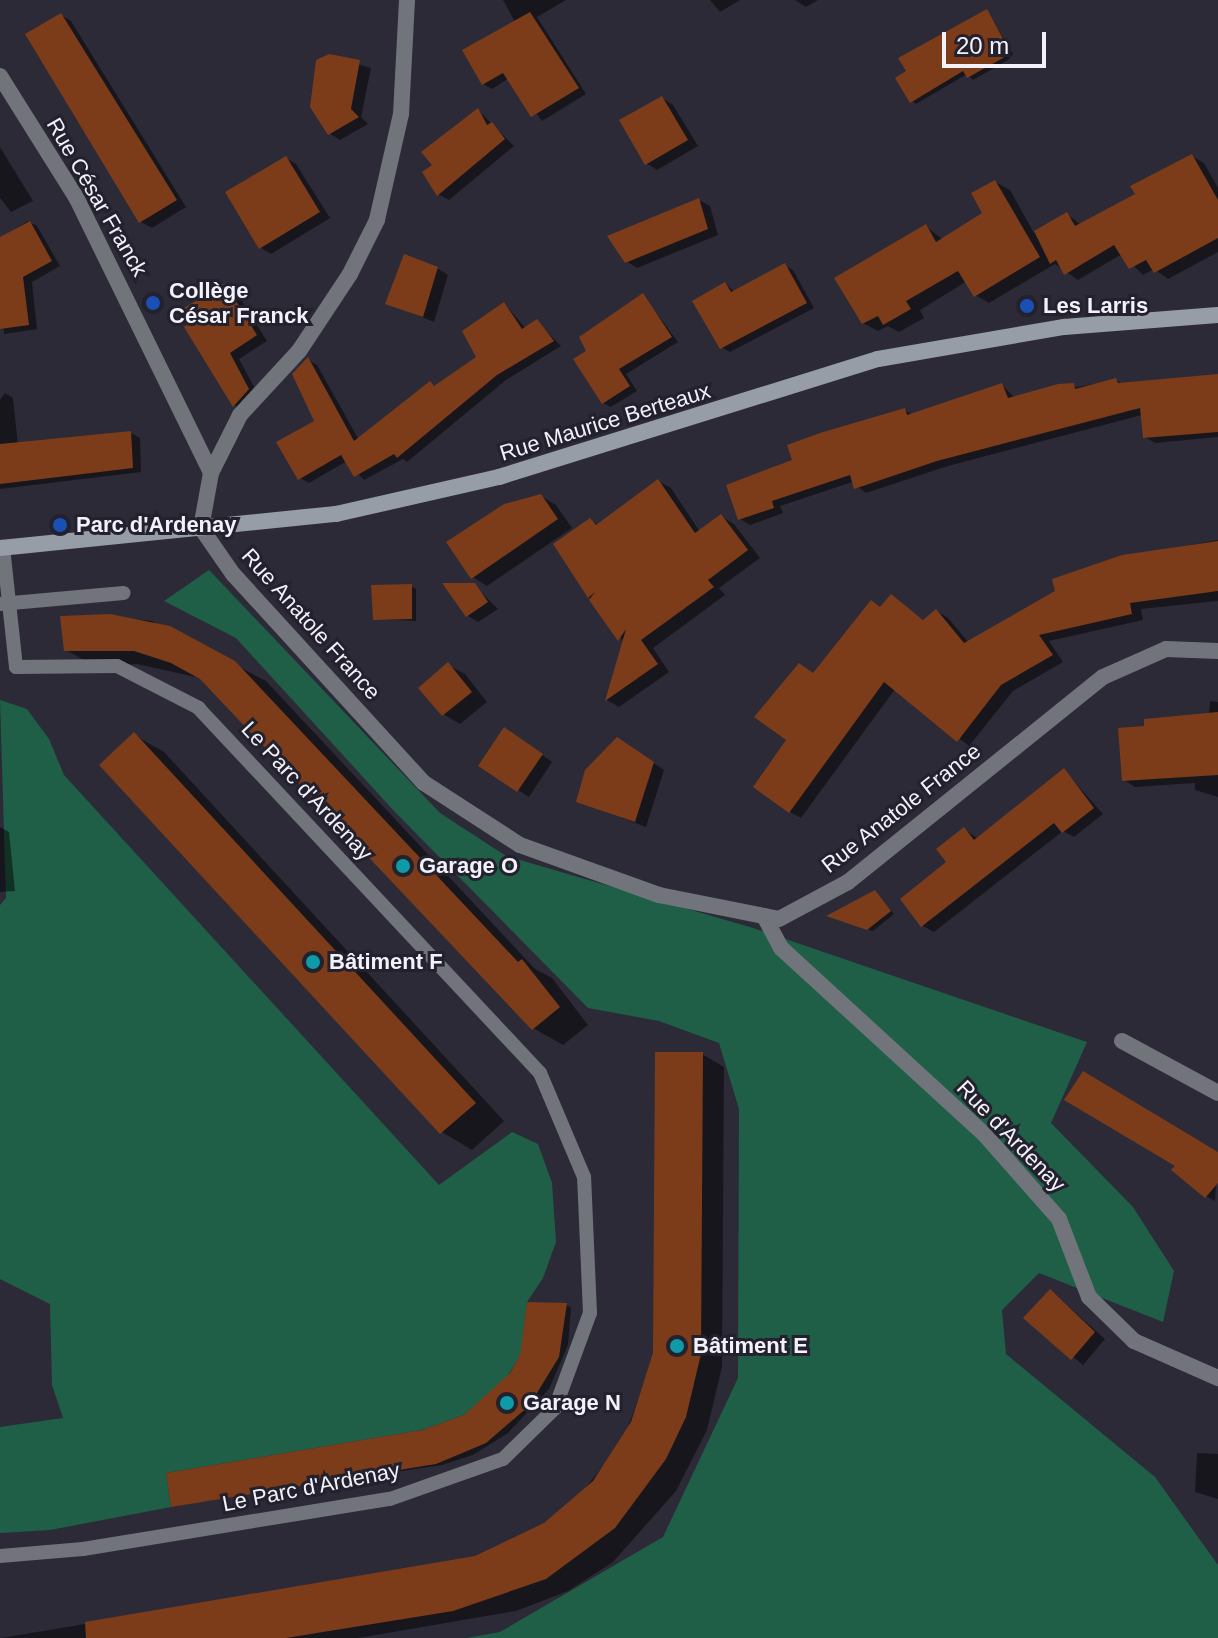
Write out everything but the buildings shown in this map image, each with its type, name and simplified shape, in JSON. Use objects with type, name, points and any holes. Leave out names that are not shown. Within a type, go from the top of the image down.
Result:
[{"type":"main road","name":"Rue Maurice Berteaux","points":[[2,548],[336,514],[499,477],[878,359],[1064,327],[1218,315]]},
{"type":"street","points":[[201,528],[211,473],[240,415],[299,351],[350,274],[377,220],[401,114],[407,0]]},
{"type":"street","name":"Rue César Franck","points":[[0,76],[76,197],[211,473]]},
{"type":"street","name":"Rue Anatole France","points":[[201,528],[233,574],[424,783],[520,845],[659,895],[779,919],[848,882],[1103,677],[1166,649],[1218,651]]},
{"type":"street","name":"Rue d'Ardenay","points":[[764,916],[781,948],[985,1135],[1059,1219],[1089,1297],[1134,1341],[1218,1378]]},
{"type":"street","points":[[1122,1041],[1218,1093]]},
{"type":"lane","points":[[2,548],[5,604],[124,593]]},
{"type":"lane","name":"Le Parc d'Ardenay","points":[[0,1556],[83,1549],[390,1499],[503,1459],[555,1408],[590,1313],[584,1177],[540,1073],[199,708],[117,666],[16,667],[5,604]]},
{"type":"green space","points":[[209,570],[440,813],[506,856],[753,928],[1087,1042],[1051,1123],[1133,1207],[1174,1271],[1163,1322],[1039,1273],[1002,1310],[1006,1354],[1155,1477],[1218,1565],[1218,1638],[467,1638],[500,1632],[663,1537],[738,1378],[739,1109],[719,1043],[659,1021],[588,1008],[394,811],[236,638],[164,601]]},
{"type":"green space","points":[[0,700],[27,709],[49,739],[64,775],[439,1185],[512,1132],[538,1144],[552,1183],[556,1242],[543,1278],[527,1302],[521,1354],[505,1380],[464,1415],[422,1430],[166,1473],[171,1507],[50,1530],[0,1533],[0,1427],[63,1418],[52,1385],[50,1304],[0,1279],[0,905],[6,898]]},
{"type":"place","name":"Collège César Franck","points":[[153,303]]},
{"type":"place","name":"Les Larris","points":[[1027,306]]},
{"type":"place","name":"Parc d'Ardenay","points":[[60,525]]},
{"type":"place","name":"Garage O","points":[[403,866]]},
{"type":"place","name":"Bâtiment F","points":[[313,962]]},
{"type":"place","name":"Bâtiment E","points":[[677,1346]]},
{"type":"place","name":"Garage N","points":[[507,1403]]}]
